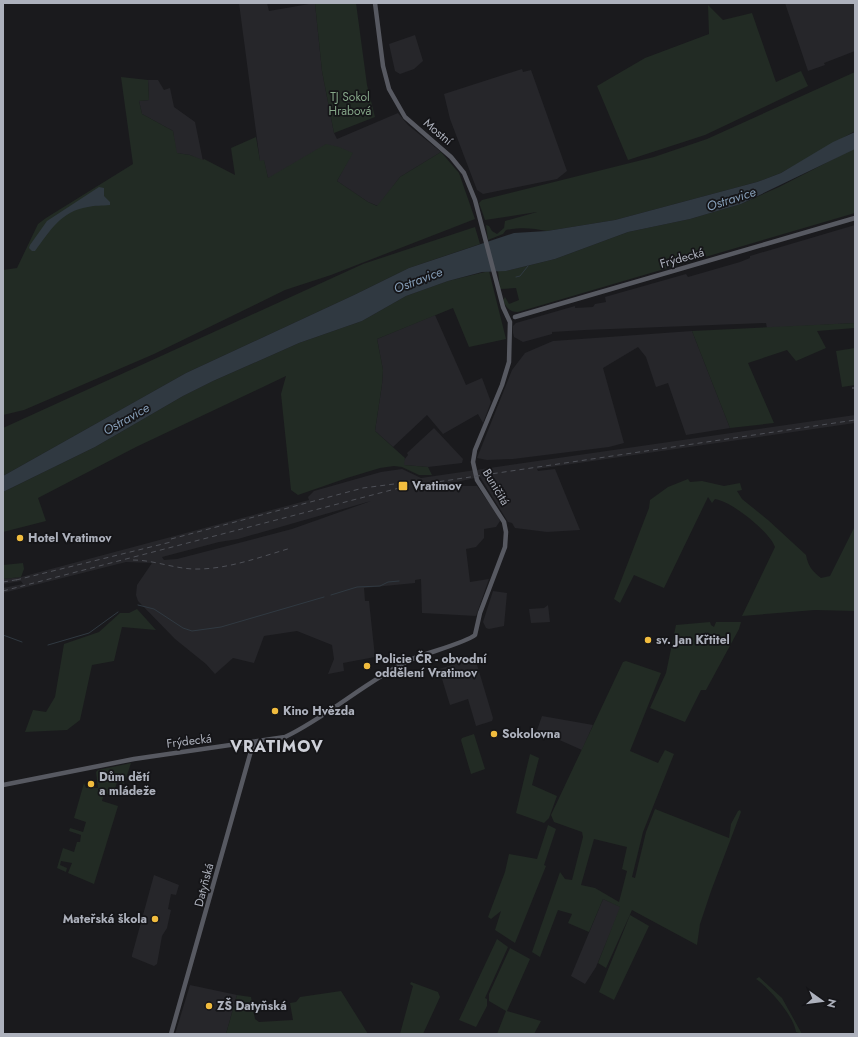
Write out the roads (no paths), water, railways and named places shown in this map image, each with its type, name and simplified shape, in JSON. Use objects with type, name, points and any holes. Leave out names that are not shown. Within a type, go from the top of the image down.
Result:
[{"type":"main road","name":"Mostní","points":[[376,3],[383,66],[393,97],[405,118],[451,157],[464,173],[486,240],[503,307],[508,316]]},
{"type":"main road","name":"Frýdecká","points":[[515,317],[855,218]]},
{"type":"main road","points":[[512,315],[515,317],[514,321],[510,322],[507,319],[508,316],[512,315]]},
{"type":"main road","name":"Buničitá","points":[[472,637],[475,635],[480,613],[506,540],[504,522],[477,480],[473,462],[475,450],[507,371],[510,353],[510,322]]},
{"type":"main road","name":"Frýdecká","points":[[3,785],[134,759],[285,737],[298,731],[389,670],[430,652],[472,637]]},
{"type":"main road","name":"Datyňská","points":[[171,1034],[250,755],[256,742]]},
{"type":"water","name":"Ostravice","points":[[855,132],[855,149],[741,204],[690,219],[628,232],[555,259],[506,271],[482,272],[448,281],[406,296],[362,321],[299,343],[213,381],[183,396],[95,447],[3,492],[3,476],[186,373],[409,268],[514,233],[547,231],[615,220],[757,182],[781,173],[833,142]]},
{"type":"water","points":[[99,187],[104,188],[104,196],[110,202],[110,205],[91,206],[70,213],[63,217],[51,229],[35,251],[32,251],[29,248],[47,221]]},
{"type":"waterway","points":[[516,277],[520,276],[528,266]]},
{"type":"waterway","points":[[331,595],[357,587],[380,586],[388,582],[399,581]]},
{"type":"waterway","points":[[138,605],[154,609],[183,628],[192,631],[221,627],[324,597]]},
{"type":"waterway","points":[[48,645],[89,633],[118,612]]},
{"type":"waterway","points":[[3,635],[22,642]]},
{"type":"railway","points":[[3,591],[403,487],[855,420]]},
{"type":"railway","points":[[171,539],[363,488],[394,484]]},
{"type":"railway","points":[[16,580],[171,542]]},
{"type":"railway","points":[[133,560],[148,561],[185,568],[205,569],[243,562],[291,548]]},
{"type":"railway","points":[[3,582],[21,579]]},
{"type":"place","name":"Vratimov","points":[[403,486]]},
{"type":"place","name":"Hotel Vratimov","points":[[20,538]]},
{"type":"place","name":"sv. Jan Křtitel","points":[[648,640]]},
{"type":"place","name":"Policie ČR - obvodní oddělení Vratimov","points":[[367,666]]},
{"type":"place","name":"Kino Hvězda","points":[[275,711]]},
{"type":"place","name":"Sokolovna","points":[[494,734]]},
{"type":"place","name":"Dům dětí a mládeže","points":[[91,784]]},
{"type":"place","name":"Mateřská škola","points":[[155,919]]},
{"type":"place","name":"ZŠ Datyňská","points":[[209,1006]]},
{"type":"district","name":"VRATIMOV","points":[[277,746]]},
{"type":"park label","name":"TJ Sokol Hrabová","points":[[350,104]]}]
